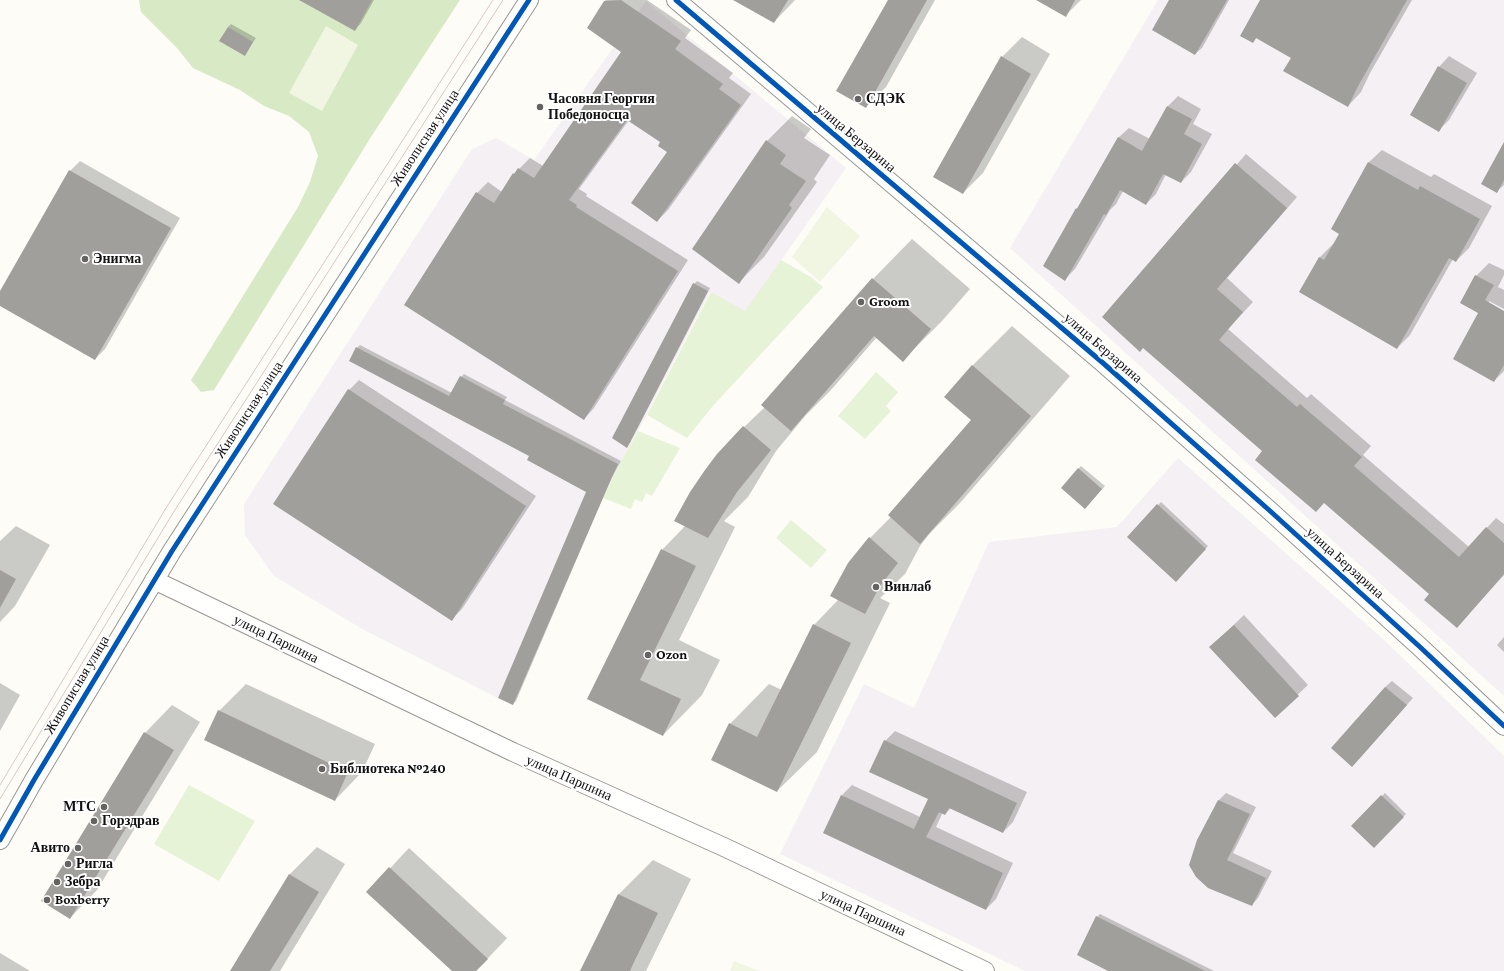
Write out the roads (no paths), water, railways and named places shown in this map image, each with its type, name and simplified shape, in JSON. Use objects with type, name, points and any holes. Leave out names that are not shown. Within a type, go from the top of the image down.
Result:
[{"type":"street","name":"Живописная улица","points":[[0,840],[38,773],[154,580],[529,0]]},
{"type":"street","name":"улица Берзарина","points":[[676,0],[1103,363],[1420,647],[1504,726]]},
{"type":"street","name":"улица Паршина","points":[[154,580],[513,752],[726,848],[985,971]]},
{"type":"tram line","points":[[0,785],[166,508],[493,0]]},
{"type":"tram line","points":[[0,799],[173,513],[503,0]]},
{"type":"place","name":"СДЭК","points":[[858,99]]},
{"type":"place","name":"Часовня Георгия Победоносца","points":[[540,107]]},
{"type":"place","name":"Энигма","points":[[85,259]]},
{"type":"place","name":"Groom","points":[[861,302]]},
{"type":"place","name":"Винлаб","points":[[876,587]]},
{"type":"place","name":"Ozon","points":[[648,655]]},
{"type":"place","name":"Библиотека №240","points":[[322,769]]},
{"type":"place","name":"МТС","points":[[104,807]]},
{"type":"place","name":"Горздрав","points":[[94,821]]},
{"type":"place","name":"Авито","points":[[78,848]]},
{"type":"place","name":"Ригла","points":[[68,864]]},
{"type":"place","name":"Зебра","points":[[57,882]]},
{"type":"place","name":"Boxberry","points":[[47,900]]}]
